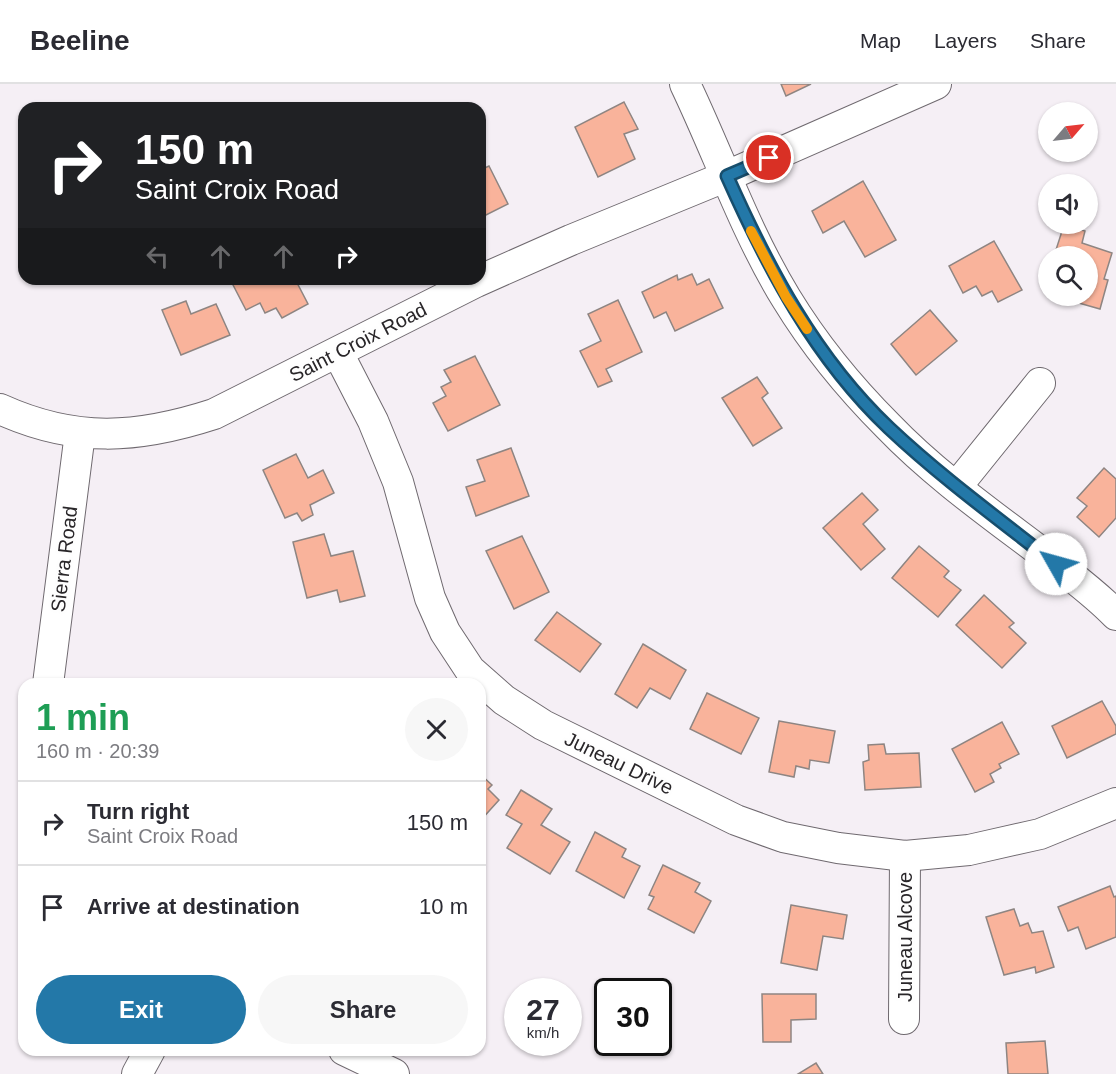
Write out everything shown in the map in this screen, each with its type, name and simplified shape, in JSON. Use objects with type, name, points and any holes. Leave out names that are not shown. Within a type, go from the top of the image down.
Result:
[{"type":"street","points":[[685,84],[755,240],[786,297],[815,340],[888,427],[1116,615]]},
{"type":"street","name":"Saint Croix Road","points":[[486,278],[727,176],[936,84]]},
{"type":"street","name":"Saint Croix Road","points":[[0,408],[24,420],[80,434],[126,434],[173,428],[214,414],[470,285]]},
{"type":"street","name":"Juneau Drive","points":[[338,352],[373,420],[398,482],[430,598],[445,633],[470,670],[479,678]]},
{"type":"street","points":[[957,486],[1040,383]]},
{"type":"street","name":"Sierra Road","points":[[49,678],[80,434]]},
{"type":"street","name":"Juneau Drive","points":[[486,684],[504,700],[543,725],[736,820],[783,837],[838,848],[905,856],[969,850],[1040,834],[1116,803]]},
{"type":"street","name":"Juneau Alcove","points":[[904,1018],[905,856]]},
{"type":"street","points":[[137,1074],[147,1056]]},
{"type":"street","points":[[356,1056],[394,1074]]},
{"type":"building","points":[[781,84],[811,84],[786,96]]},
{"type":"building","points":[[624,102],[638,129],[624,134],[635,159],[598,177],[575,127]]},
{"type":"building","points":[[489,166],[508,204],[486,215],[486,167]]},
{"type":"building","points":[[863,181],[896,240],[865,257],[844,221],[823,233],[812,211]]},
{"type":"building","points":[[1061,234],[1084,234],[1082,243],[1091,246],[1057,246]]},
{"type":"building","points":[[994,241],[1022,290],[998,302],[992,291],[982,296],[976,286],[963,293],[949,266]]},
{"type":"building","points":[[1098,248],[1112,253],[1104,279],[1108,280],[1100,309],[1089,306],[1098,306]]},
{"type":"building","points":[[692,274],[697,285],[709,279],[723,308],[675,331],[666,312],[654,318],[642,292],[677,275],[678,280]]},
{"type":"building","points":[[233,285],[298,285],[308,304],[282,318],[276,308],[265,313],[260,303],[246,310]]},
{"type":"building","points":[[618,300],[642,352],[606,369],[612,381],[598,387],[580,351],[601,341],[588,314]]},
{"type":"building","points":[[186,301],[191,314],[216,304],[230,335],[181,355],[162,310]]},
{"type":"building","points":[[930,310],[957,341],[916,375],[891,344]]},
{"type":"building","points":[[475,356],[500,405],[448,431],[433,403],[446,396],[441,387],[451,382],[444,370]]},
{"type":"building","points":[[757,377],[768,393],[762,398],[782,428],[753,446],[722,398]]},
{"type":"building","points":[[511,448],[529,496],[476,516],[466,487],[485,481],[477,460]]},
{"type":"building","points":[[296,454],[308,478],[323,470],[334,493],[310,505],[313,515],[302,521],[297,513],[285,518],[263,470]]},
{"type":"building","points":[[1104,468],[1116,479],[1116,518],[1099,537],[1077,517],[1087,506],[1077,498]]},
{"type":"building","points":[[862,493],[878,510],[863,524],[885,549],[861,570],[823,528]]},
{"type":"building","points":[[324,534],[331,556],[353,551],[365,596],[340,602],[337,590],[307,598],[293,542]]},
{"type":"building","points":[[522,536],[549,592],[514,609],[486,551]]},
{"type":"building","points":[[919,546],[949,571],[944,577],[961,590],[938,617],[892,578]]},
{"type":"building","points":[[984,595],[1014,623],[1009,627],[1026,643],[1002,668],[956,625]]},
{"type":"building","points":[[557,612],[601,644],[580,672],[535,640]]},
{"type":"building","points":[[643,644],[686,670],[670,699],[650,688],[637,708],[615,694]]},
{"type":"building","points":[[707,693],[759,718],[741,754],[690,729]]},
{"type":"building","points":[[1102,701],[1116,726],[1116,734],[1067,758],[1052,726]]},
{"type":"building","points":[[779,721],[835,731],[829,763],[810,760],[809,769],[796,766],[794,777],[769,772]]},
{"type":"building","points":[[1002,722],[1019,754],[999,764],[1001,768],[990,774],[994,782],[975,792],[952,749]]},
{"type":"building","points":[[884,744],[886,754],[919,753],[921,787],[865,790],[863,762],[869,760],[868,745]]},
{"type":"building","points":[[486,780],[492,785],[488,789],[499,800],[486,814]]},
{"type":"building","points":[[521,790],[552,809],[541,825],[570,842],[550,874],[507,848],[522,824],[506,815]]},
{"type":"building","points":[[595,832],[626,849],[622,857],[640,866],[624,898],[576,871]]},
{"type":"building","points":[[663,865],[700,883],[695,892],[711,901],[694,933],[648,909],[654,897],[649,895]]},
{"type":"building","points":[[1110,886],[1114,897],[1116,896],[1116,937],[1086,949],[1078,927],[1068,931],[1058,907]]},
{"type":"building","points":[[791,905],[847,915],[843,939],[823,936],[817,970],[781,963]]},
{"type":"building","points":[[1014,909],[1020,926],[1028,923],[1032,933],[1043,931],[1054,967],[1036,973],[1035,967],[1004,975],[986,917]]},
{"type":"building","points":[[762,994],[816,994],[816,1019],[791,1020],[791,1042],[763,1042]]},
{"type":"building","points":[[1045,1041],[1048,1074],[1008,1074],[1006,1043]]},
{"type":"building","points":[[816,1063],[823,1074],[798,1074]]},
{"type":"slow traffic","points":[[751,231],[786,297],[807,329]]},
{"type":"route","points":[[769,158],[727,176],[755,240],[786,297],[815,340],[888,427],[957,486],[1056,564]]}]
